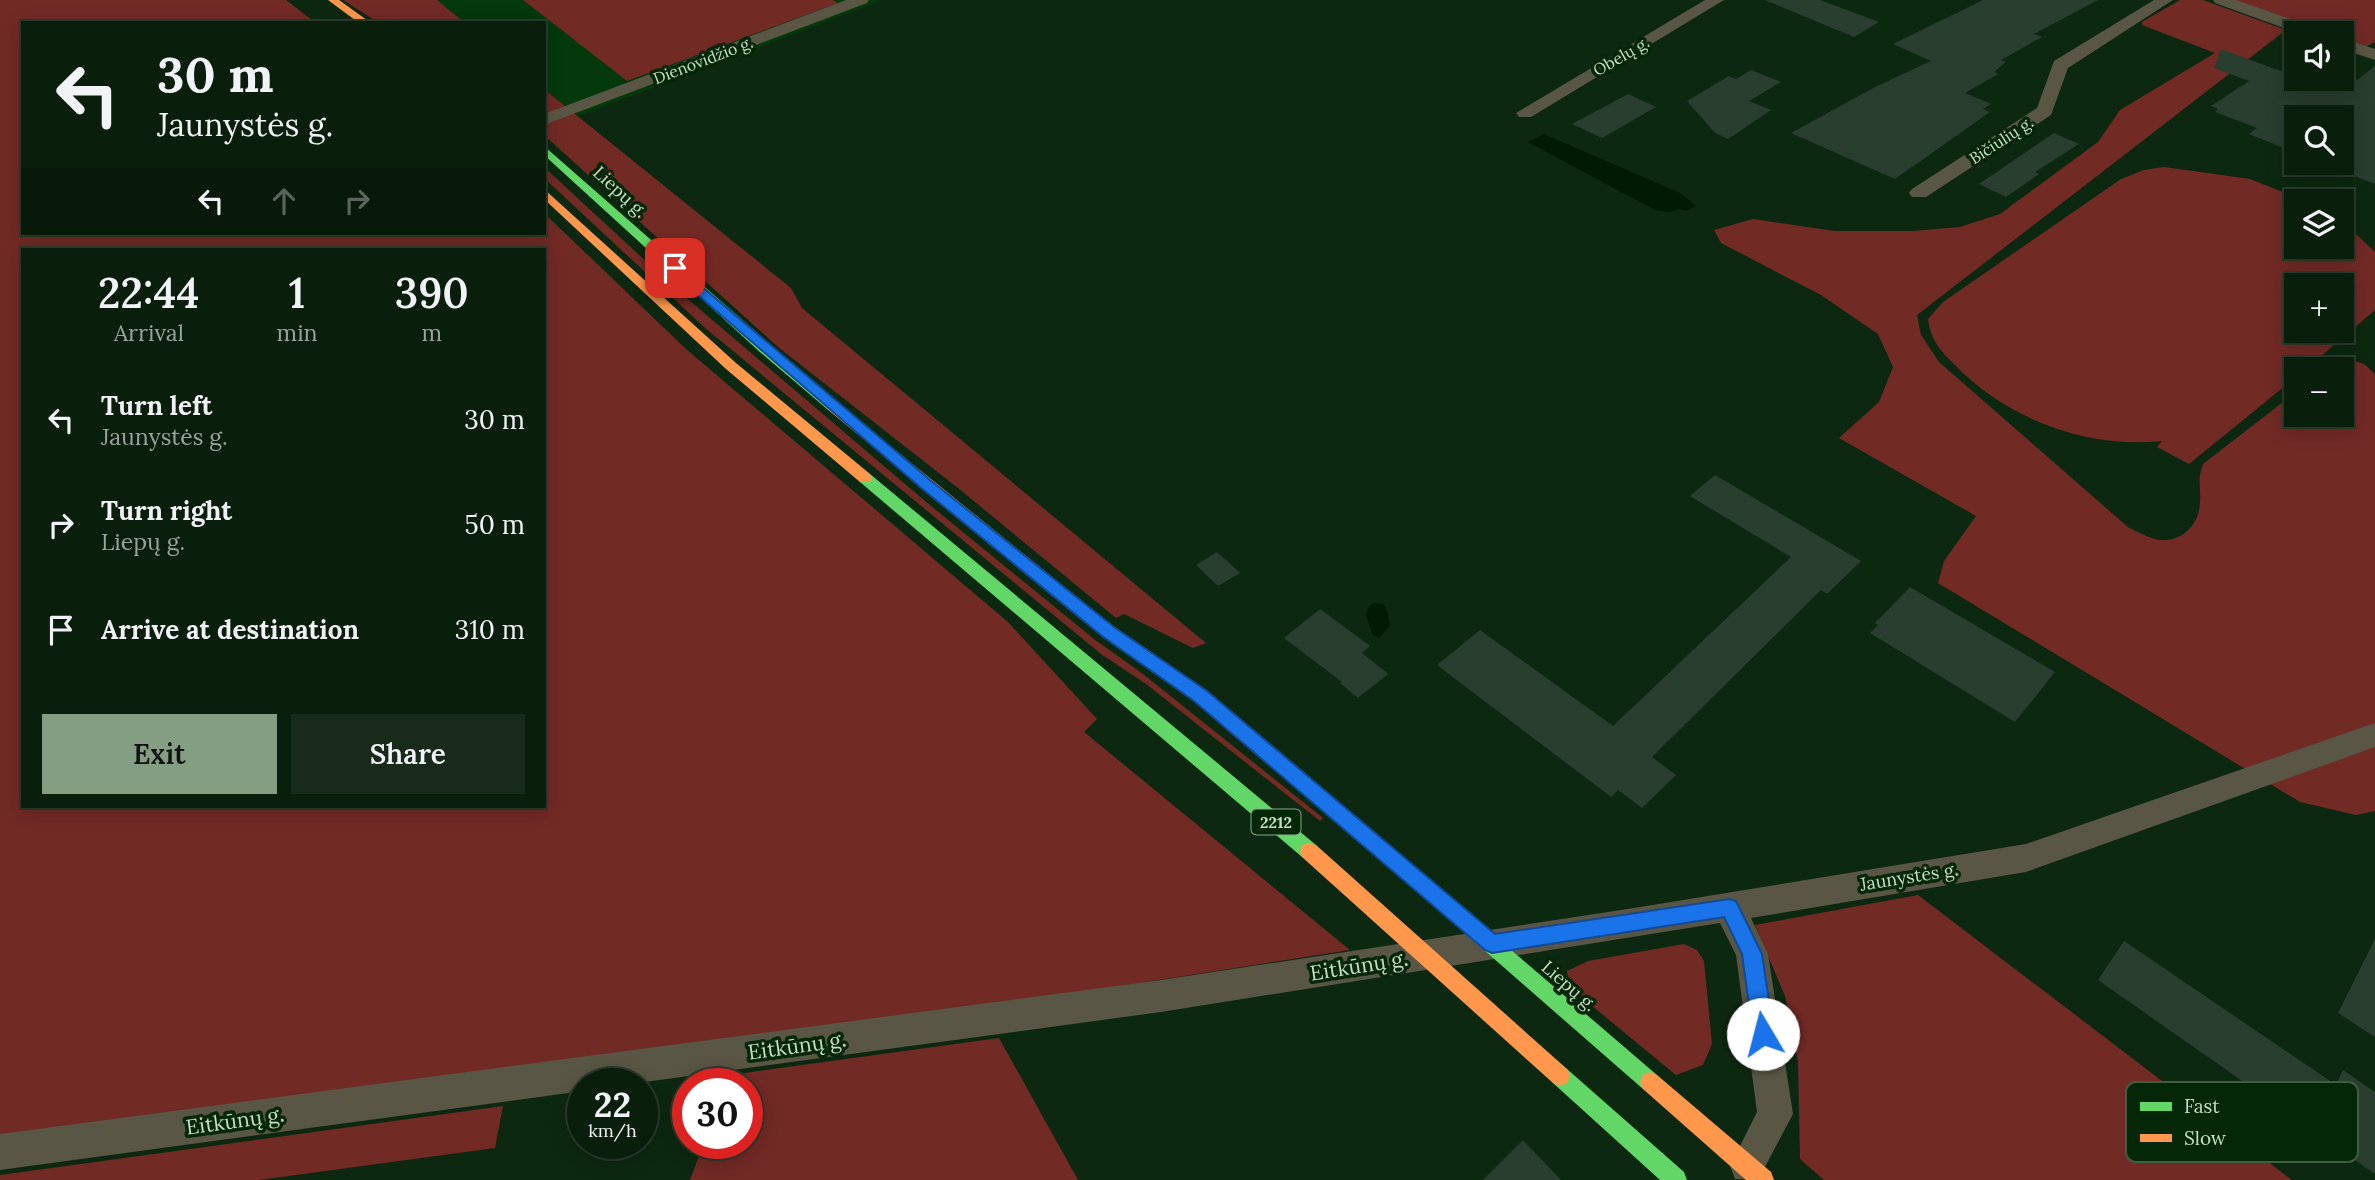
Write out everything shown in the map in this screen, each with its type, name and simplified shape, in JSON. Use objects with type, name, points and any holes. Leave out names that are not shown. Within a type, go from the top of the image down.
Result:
[{"type":"main road","points":[[333,0],[363,21]]},
{"type":"main road","points":[[316,8],[334,21]]},
{"type":"main road","name":"Liepų g.","points":[[546,151],[756,340],[925,483],[1108,631],[1200,696],[1492,944],[1755,1173]]},
{"type":"main road","name":"2212","points":[[546,194],[731,366],[1212,768],[1427,955],[1676,1180]]},
{"type":"street","name":"Dienovidžio g.","points":[[546,119],[861,0]]},
{"type":"street","name":"Obelų g.","points":[[1525,113],[1716,0]]},
{"type":"street","name":"Bičiulių g.","points":[[1919,194],[2045,111],[2060,65],[2165,0]]},
{"type":"street","points":[[2221,0],[2284,23]]},
{"type":"street","points":[[2354,47],[2375,55]]},
{"type":"street","name":"Jaunystės g.","points":[[1427,955],[2026,858],[2375,735]]},
{"type":"street","points":[[1729,908],[1752,954],[1775,1114],[1755,1173]]},
{"type":"street","name":"Eitkūnų g.","points":[[0,1152],[1161,996],[1427,955]]},
{"type":"shaded area","points":[[0,0],[286,0],[313,21],[21,21],[21,235],[546,235],[546,215],[686,349],[1008,622],[1097,719],[1084,732],[1350,950],[998,1005],[0,1137]]},
{"type":"shaded area","points":[[343,0],[437,0],[463,21],[376,21]]},
{"type":"shaded area","points":[[437,0],[883,0],[578,116],[546,91],[546,21],[463,21]]},
{"type":"shaded area","points":[[523,0],[833,0],[838,3],[627,81]]},
{"type":"shaded area","points":[[2180,0],[2203,0],[2284,29],[2284,32],[1917,315],[1921,335],[1939,362],[2129,528],[2160,540],[2182,535],[2197,518],[2203,464],[2284,401],[2284,427],[2354,427],[2354,361],[2364,364],[2375,374],[2375,811],[2356,815],[2300,802],[1938,583],[1944,561],[1976,516],[1839,438],[1879,402],[1893,367],[1878,334],[1821,295],[1721,243],[1714,230],[1753,219],[1835,231],[1913,231],[1960,227],[2000,214],[2098,142],[2120,110],[2215,53],[2142,25],[2142,22]]},
{"type":"shaded area","points":[[2232,0],[2375,0],[2375,42],[2365,47],[2354,43],[2354,21],[2292,21]]},
{"type":"shaded area","points":[[546,91],[791,288],[802,308],[1206,643],[1193,648],[1124,614],[1116,618],[958,488],[778,347],[546,137]]},
{"type":"shaded area","points":[[1544,134],[1680,193],[1696,206],[1686,211],[1655,210],[1528,142]]},
{"type":"shaded area","points":[[2164,167],[2250,179],[2284,192],[2284,259],[2354,259],[2354,232],[2375,252],[2375,310],[2354,328],[2354,273],[2284,273],[2284,343],[2336,343],[2320,357],[2284,357],[2284,387],[2189,464],[2157,447],[2162,441],[2105,440],[2077,435],[2024,415],[1976,384],[1950,360],[1934,339],[1929,326],[1928,319],[1943,302],[2121,179],[2144,170]]},
{"type":"shaded area","points":[[546,169],[676,289],[925,501],[1094,639],[1143,674],[1323,818],[1320,821],[1146,684],[1101,654],[705,328],[546,180]]},
{"type":"shaded area","points":[[1373,603],[1383,604],[1388,612],[1390,626],[1379,638],[1373,635],[1366,616],[1367,609]]},
{"type":"shaded area","points":[[1918,895],[2163,1082],[2126,1082],[2126,1162],[2268,1162],[2292,1180],[1824,1180],[1800,1159],[1798,1062],[1785,996],[1755,925]]},
{"type":"shaded area","points":[[1684,944],[1697,950],[1704,961],[1712,1044],[1703,1065],[1676,1075],[1569,987],[1567,971],[1588,961]]},
{"type":"shaded area","points":[[999,1038],[1078,1180],[690,1180],[698,1159],[763,1159],[763,1070]]},
{"type":"shaded area","points":[[503,1106],[495,1148],[259,1180],[0,1180],[0,1175]]},
{"type":"building","points":[[1765,0],[1820,0],[1879,22],[1854,37]]},
{"type":"building","points":[[1983,0],[2098,0],[2034,34],[2042,37],[2001,60],[2006,62],[1994,72],[1998,74],[1965,93],[1991,104],[1983,109],[1990,112],[1895,179],[1791,133],[1875,87],[1931,61],[1893,44]]},
{"type":"building","points":[[2221,49],[2284,72],[2284,91],[2354,91],[2354,79],[2357,80],[2375,66],[2375,184],[2352,175],[2354,105],[2284,105],[2284,148],[2249,134],[2257,128],[2215,112],[2218,109],[2211,106],[2249,81],[2214,68]]},
{"type":"building","points":[[1751,70],[1781,82],[1749,101],[1771,110],[1728,139],[1715,133],[1687,101],[1729,76],[1736,79]]},
{"type":"building","points":[[1628,94],[1656,107],[1602,138],[1572,124]]},
{"type":"building","points":[[2054,133],[2079,144],[2035,172],[2039,174],[2006,197],[1979,184]]},
{"type":"building","points":[[1715,475],[1861,561],[1827,594],[1821,590],[1652,757],[1676,775],[1642,808],[1618,790],[1611,797],[1437,665],[1480,630],[1613,726],[1791,557],[1690,496]]},
{"type":"building","points":[[1217,552],[1240,573],[1218,586],[1196,565]]},
{"type":"building","points":[[1910,587],[2055,672],[2015,722],[1870,633],[1878,625],[1875,623]]},
{"type":"building","points":[[1320,609],[1370,646],[1362,653],[1388,674],[1358,698],[1340,683],[1342,682],[1284,638]]},
{"type":"building","points":[[2375,939],[2375,1037],[2338,1013]]},
{"type":"building","points":[[2124,941],[2332,1082],[2244,1082],[2098,980]]},
{"type":"building","points":[[2343,1070],[2375,1092],[2375,1174],[2358,1162],[2358,1082],[2337,1082]]},
{"type":"building","points":[[1523,1140],[1561,1180],[1483,1180]]},
{"type":"traffic: fast","points":[[546,151],[766,350],[832,406]]},
{"type":"traffic: fast","points":[[865,478],[1309,851]]},
{"type":"traffic: fast","points":[[1293,773],[1650,1082]]},
{"type":"traffic: fast","points":[[1560,1076],[1676,1180]]},
{"type":"traffic: slow","points":[[333,0],[363,21]]},
{"type":"traffic: slow","points":[[546,194],[731,366],[865,478]]},
{"type":"traffic: slow","points":[[832,406],[1108,631],[1201,696],[1293,773]]},
{"type":"traffic: slow","points":[[1309,851],[1560,1076]]},
{"type":"traffic: slow","points":[[1650,1082],[1763,1180]]},
{"type":"route","points":[[675,268],[925,483],[1108,631],[1200,696],[1492,944],[1729,908],[1752,954],[1763,1034]]}]
